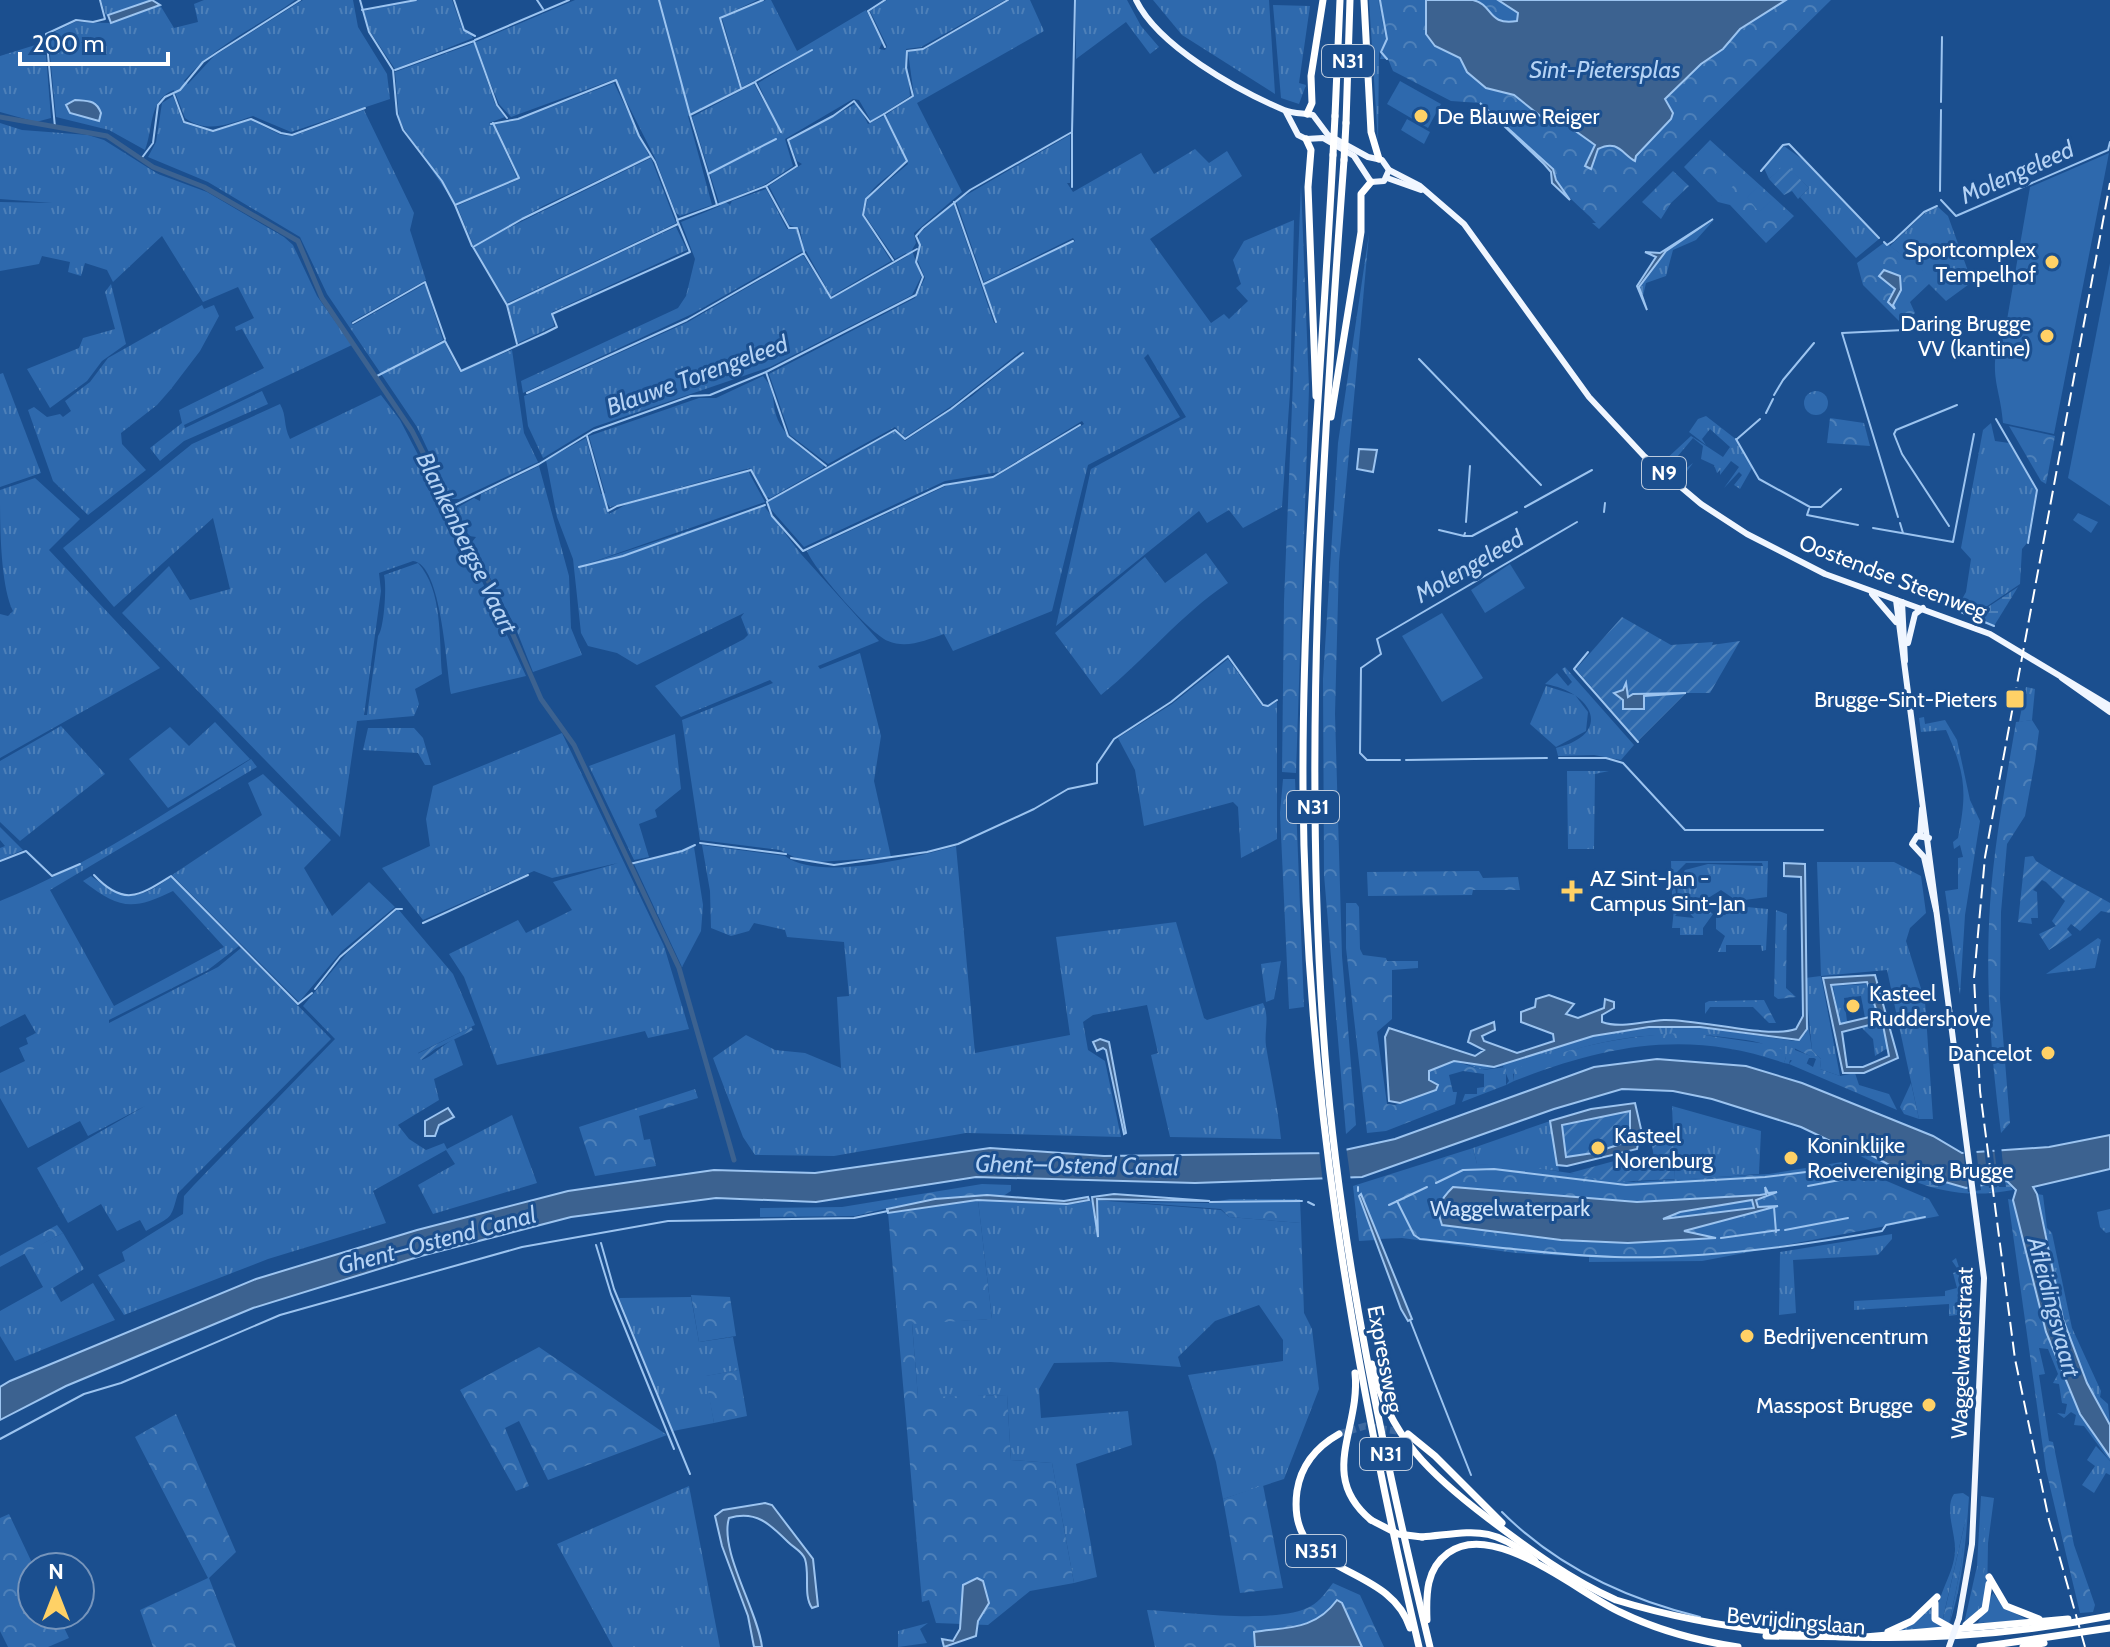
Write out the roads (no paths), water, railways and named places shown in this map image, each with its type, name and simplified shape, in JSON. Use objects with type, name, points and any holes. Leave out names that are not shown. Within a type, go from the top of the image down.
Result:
[{"type":"highway","points":[[1304,114],[1312,103],[1311,76],[1323,0]]},
{"type":"highway","name":"N31","points":[[1328,1127],[1309,959],[1303,791],[1304,673],[1340,0]]},
{"type":"highway","name":"N31","points":[[1328,1127],[1313,800],[1314,673],[1346,123],[1350,0]]},
{"type":"highway","points":[[1364,0],[1371,132],[1379,159]]},
{"type":"highway","points":[[1306,139],[1311,150],[1308,200],[1315,394],[1319,406]]},
{"type":"highway","points":[[1327,431],[1361,232],[1361,194],[1371,182]]},
{"type":"highway","name":"Expressweg","points":[[1328,1127],[1364,1343],[1429,1643]]},
{"type":"highway","name":"Expressweg","points":[[1328,1127],[1334,1217],[1356,1355],[1418,1647]]},
{"type":"highway","name":"Bevrijdingslaan","points":[[1364,1343],[1370,1352],[1391,1420],[1417,1459],[1442,1483],[1565,1573],[1633,1607],[1684,1625],[1747,1638],[1824,1645],[1908,1644],[2110,1614]]},
{"type":"highway","name":"N351","points":[[1356,1355],[1357,1401],[1343,1451],[1343,1470],[1350,1494],[1371,1520],[1398,1534],[1422,1537],[1463,1530],[1494,1534],[1545,1570]]},
{"type":"highway","name":"N351","points":[[1339,1434],[1317,1450],[1302,1473],[1296,1497],[1300,1523],[1312,1547],[1332,1565],[1369,1580],[1389,1594],[1404,1613],[1418,1647]]},
{"type":"highway","points":[[1408,1434],[1531,1549]]},
{"type":"highway","name":"N351","points":[[1429,1643],[1427,1585],[1433,1569],[1450,1551],[1474,1542],[1494,1544],[1545,1570]]},
{"type":"highway","name":"Bevrijdingslaan","points":[[1545,1570],[1624,1614],[1688,1637],[1738,1647]]},
{"type":"highway","points":[[1956,1629],[1985,1609],[1990,1597],[1989,1577],[2000,1600],[2012,1611],[2035,1619],[2057,1620]]},
{"type":"highway","points":[[1854,1637],[1900,1628],[1917,1617],[1937,1597],[1933,1616],[1939,1624],[1956,1629]]},
{"type":"highway","points":[[1747,1638],[1854,1637],[2110,1614]]},
{"type":"highway","points":[[2023,1647],[2110,1629]]},
{"type":"highway","points":[[1980,1647],[2110,1629]]},
{"type":"highway","points":[[2034,1647],[2042,1643]]},
{"type":"main road","points":[[1136,0],[1160,34],[1179,50],[1285,111],[1295,123],[1298,135],[1306,139],[1315,138],[1354,156],[1371,182],[1379,183],[1387,178],[1389,170]]},
{"type":"main road","points":[[1285,111],[1316,117],[1328,135],[1368,157],[1379,159]]},
{"type":"main road","points":[[1295,123],[1304,114]]},
{"type":"main road","name":"Oostendse Steenweg","points":[[1379,159],[1389,170],[1424,191],[1473,234],[1564,366],[1644,456],[1689,494],[1747,534],[1803,564],[1868,591],[1990,634],[2110,709]]},
{"type":"main road","name":"Oostendse Steenweg","points":[[1387,178],[1424,191]]},
{"type":"main road","points":[[1868,591],[1888,609],[1898,625]]},
{"type":"main road","name":"Waggelwaterstraat","points":[[1899,601],[1898,625],[1929,838],[1925,851],[1938,915],[1979,1219],[1984,1278],[1972,1544],[1959,1618],[1949,1647]]},
{"type":"main road","name":"Waggelwaterstraat","points":[[1899,601],[1905,661]]},
{"type":"main road","points":[[1906,650],[1913,616],[1923,608]]},
{"type":"main road","name":"Waggelwaterstraat","points":[[1923,801],[1920,835],[1912,844],[1925,851]]},
{"type":"main road","points":[[1920,835],[1929,838]]},
{"type":"water","points":[[152,0],[160,5],[111,23],[108,15]]},
{"type":"water","name":"Sint-Pietersplas","points":[[1426,0],[1473,0],[1485,6],[1495,18],[1507,22],[1517,21],[1518,13],[1498,0],[1786,0],[1740,29],[1723,49],[1701,64],[1665,99],[1673,113],[1671,119],[1636,156],[1635,161],[1615,147],[1605,146],[1598,149],[1591,169],[1585,166],[1595,145],[1567,125],[1548,122],[1514,95],[1486,88],[1467,72],[1460,58],[1435,46],[1426,34]]},
{"type":"water","points":[[75,100],[94,103],[101,113],[99,121],[70,113],[66,105]]},
{"type":"water","points":[[1480,103],[1553,169],[1556,180],[1570,200],[1552,183],[1551,172],[1544,164]]},
{"type":"water","points":[[1713,219],[1666,251],[1639,287],[1647,310],[1637,286],[1656,257],[1645,252],[1660,253]]},
{"type":"water","points":[[1884,270],[1900,276],[1901,290],[1893,305],[1895,309],[1888,302],[1895,289],[1879,276]]},
{"type":"water","points":[[1359,449],[1377,450],[1373,472],[1357,469]]},
{"type":"water","points":[[1626,683],[1628,697],[1633,694],[1686,693],[1644,696],[1644,709],[1623,709],[1623,700],[1614,693],[1623,690]]},
{"type":"water","points":[[1784,863],[1805,864],[1807,1029],[1799,1040],[1700,1027],[1649,1027],[1593,1036],[1494,1067],[1454,1061],[1429,1071],[1429,1080],[1438,1085],[1436,1090],[1400,1103],[1389,1101],[1385,1037],[1389,1028],[1475,1056],[1484,1050],[1468,1042],[1471,1031],[1494,1022],[1495,1030],[1482,1036],[1484,1041],[1517,1053],[1554,1041],[1553,1034],[1521,1022],[1521,1012],[1535,1007],[1536,999],[1549,995],[1574,1004],[1566,1014],[1578,1018],[1604,1008],[1605,999],[1614,1002],[1614,1008],[1602,1015],[1602,1022],[1609,1024],[1664,1020],[1768,1032],[1796,1029],[1803,1016],[1801,877],[1784,876]]},
{"type":"water","points":[[1875,975],[1898,1058],[1864,1073],[1843,1073],[1823,978]],"holes":[[[1867,982],[1878,1015],[1840,1024],[1831,985]],[[1877,1023],[1883,1025],[1889,1056],[1863,1067],[1847,1067],[1842,1032]]]},
{"type":"water","points":[[1100,1039],[1109,1042],[1124,1134],[1106,1050],[1097,1051],[1093,1042]]},
{"type":"water","points":[[1657,1059],[1746,1066],[1802,1083],[1933,1136],[1962,1153],[2049,1147],[2110,1135],[2110,1169],[2033,1187],[2063,1319],[2087,1383],[2110,1425],[2110,1457],[2080,1414],[2046,1332],[2013,1200],[2016,1190],[2007,1181],[1966,1188],[1893,1167],[1860,1149],[1847,1149],[1801,1127],[1712,1099],[1673,1091],[1622,1089],[1554,1109],[1362,1177],[1195,1183],[976,1177],[816,1202],[716,1198],[571,1217],[421,1256],[253,1308],[66,1386],[0,1420],[0,1387],[10,1381],[256,1279],[417,1230],[568,1191],[714,1170],[815,1173],[990,1148],[1104,1156],[1331,1153],[1395,1139],[1594,1067]]},
{"type":"water","points":[[1635,1103],[1641,1129],[1637,1149],[1567,1166],[1557,1165],[1550,1121],[1591,1109]],"holes":[[[1630,1111],[1630,1141],[1593,1153],[1566,1157],[1562,1125]]]},
{"type":"water","points":[[448,1108],[454,1117],[439,1125],[435,1136],[425,1136],[425,1121]]},
{"type":"water","points":[[1453,1187],[1637,1202],[1760,1195],[1766,1194],[1765,1187],[1768,1193],[1777,1192],[1756,1200],[1758,1207],[1778,1206],[1684,1231],[1716,1238],[1628,1243],[1561,1240],[1442,1225],[1439,1208]],"holes":[[[1752,1200],[1754,1208],[1663,1219],[1680,1212]]]},
{"type":"water","points":[[1114,1194],[1210,1201],[1097,1199],[1098,1237],[1092,1197]]},
{"type":"water","points":[[1361,1194],[1412,1319],[1408,1321],[1359,1196]]},
{"type":"water","points":[[987,1195],[1064,1201],[1088,1197],[1089,1200],[1067,1204],[977,1200],[888,1213],[887,1209],[935,1199]]},
{"type":"water","points":[[765,1503],[772,1505],[813,1559],[818,1606],[812,1608],[809,1603],[805,1559],[800,1552],[762,1520],[747,1516],[729,1518],[729,1547],[762,1647],[754,1647],[748,1616],[722,1546],[715,1516],[723,1510]]},
{"type":"water","points":[[977,1578],[983,1581],[989,1603],[978,1621],[976,1636],[944,1647],[942,1639],[953,1641],[960,1629],[963,1585]]},
{"type":"water","points":[[1337,1600],[1342,1603],[1362,1647],[1255,1647],[1254,1632],[1310,1622],[1329,1610]]},
{"type":"waterway","points":[[55,127],[46,34],[76,20],[93,22],[105,19],[100,0]]},
{"type":"waterway","points":[[141,159],[153,143],[158,105],[165,97],[180,90],[203,62],[300,0]]},
{"type":"waterway","points":[[360,0],[369,32],[393,70],[397,114],[403,130],[442,181],[455,205],[519,178],[493,123]]},
{"type":"waterway","points":[[362,10],[416,0]]},
{"type":"waterway","points":[[454,0],[464,30],[475,36]]},
{"type":"waterway","points":[[537,0],[543,9]]},
{"type":"waterway","points":[[475,40],[569,0]]},
{"type":"waterway","points":[[659,0],[690,115]]},
{"type":"waterway","points":[[741,88],[720,18],[763,0]]},
{"type":"waterway","points":[[885,0],[868,11],[885,47]]},
{"type":"waterway","points":[[893,260],[863,215],[866,199],[907,161],[884,114],[913,96],[906,68],[907,51],[923,49],[1008,0]]},
{"type":"waterway","name":"Blauwe Torengeleed","points":[[449,508],[539,464],[593,431],[691,396],[710,395],[766,372],[916,295],[923,277],[916,262],[920,245],[916,236],[923,228],[970,190],[1072,132],[1075,0]]},
{"type":"waterway","points":[[1380,0],[1387,39],[1381,52],[1387,59]]},
{"type":"waterway","points":[[1941,102],[1942,37]]},
{"type":"waterway","points":[[395,70],[474,41],[497,105],[507,118]]},
{"type":"waterway","points":[[756,81],[812,50]]},
{"type":"waterway","points":[[491,124],[518,119],[616,80],[639,136],[655,162],[677,219]]},
{"type":"waterway","points":[[708,174],[690,115],[755,82],[781,132]]},
{"type":"waterway","points":[[174,95],[184,122],[213,131],[251,119],[292,135],[365,108]]},
{"type":"waterway","points":[[804,252],[797,228],[789,228],[766,186],[797,166],[788,140],[854,101],[870,122],[884,114]]},
{"type":"waterway","points":[[1940,191],[1941,110]]},
{"type":"waterway","name":"Blankenbergse Vaart","points":[[0,117],[107,136],[153,167],[204,187],[298,241],[322,298],[412,431],[498,600],[541,699],[574,745],[679,968],[734,1160]]},
{"type":"waterway","points":[[1072,133],[1072,187]]},
{"type":"waterway","points":[[766,186],[717,205],[708,174],[776,139]]},
{"type":"waterway","name":"Molengeleed","points":[[1941,200],[1956,216],[2108,150],[2110,142]]},
{"type":"waterway","name":"Molengeleed","points":[[1761,171],[1783,145],[1789,144],[1879,238]]},
{"type":"waterway","points":[[507,305],[473,247],[522,219],[651,156]]},
{"type":"waterway","points":[[954,202],[996,322]]},
{"type":"waterway","points":[[455,205],[472,246]]},
{"type":"waterway","points":[[377,376],[445,341],[461,371],[557,327],[552,314],[690,252],[677,220],[717,205]]},
{"type":"waterway","name":"Molengeleed","points":[[1884,242],[1887,245],[1893,241],[1924,212],[1937,206]]},
{"type":"waterway","points":[[517,344],[507,305],[678,224]]},
{"type":"waterway","points":[[984,284],[1073,241]]},
{"type":"waterway","points":[[527,393],[687,320],[804,253],[831,298],[917,249]]},
{"type":"waterway","points":[[353,323],[425,282],[445,339]]},
{"type":"waterway","points":[[1898,517],[1842,333],[1904,330]]},
{"type":"waterway","points":[[1774,395],[1814,343]]},
{"type":"waterway","points":[[587,436],[608,511],[751,470],[768,501],[895,430],[905,439],[951,409],[1023,353]]},
{"type":"waterway","points":[[1419,359],[1541,485]]},
{"type":"waterway","points":[[766,372],[788,436],[826,466]]},
{"type":"waterway","points":[[1766,413],[1773,399]]},
{"type":"waterway","points":[[1949,526],[1902,454],[1894,434],[1896,430],[1957,405]]},
{"type":"waterway","points":[[1737,439],[1760,419]]},
{"type":"waterway","points":[[1996,419],[2037,490],[2028,543]]},
{"type":"waterway","points":[[767,502],[772,516],[803,551],[944,485],[993,477],[1080,425]]},
{"type":"waterway","points":[[1873,528],[1953,542],[1974,434]]},
{"type":"waterway","points":[[1736,439],[1759,479],[1810,507],[1821,507],[1841,489]]},
{"type":"waterway","points":[[1466,522],[1470,466]]},
{"type":"waterway","points":[[1525,507],[1592,470]]},
{"type":"waterway","name":"Molengeleed","points":[[1604,512],[1605,503]]},
{"type":"waterway","points":[[579,567],[623,556],[765,505]]},
{"type":"waterway","points":[[1809,509],[1807,515],[1858,525]]},
{"type":"waterway","points":[[1464,536],[1472,536],[1517,512]]},
{"type":"waterway","name":"Molengeleed","points":[[1400,760],[1367,760],[1360,753],[1361,668],[1381,654],[1377,639],[1577,522]]},
{"type":"waterway","points":[[1900,523],[1903,533]]},
{"type":"waterway","points":[[1439,530],[1464,536],[1465,533]]},
{"type":"waterway","points":[[1956,610],[1994,626]]},
{"type":"waterway","points":[[1588,652],[1574,669],[1638,742]]},
{"type":"waterway","points":[[791,858],[834,865],[927,852],[958,844],[1034,809],[1068,789],[1097,783],[1097,764],[1114,739],[1171,702],[1228,656],[1263,705],[1268,706],[1277,700]]},
{"type":"waterway","points":[[1406,760],[1547,758]]},
{"type":"waterway","points":[[1559,758],[1606,758],[1623,763],[1685,830],[1823,830]]},
{"type":"waterway","name":"Molengeleed","points":[[700,843],[786,854]]},
{"type":"waterway","name":"Molengeleed","points":[[630,864],[695,845]]},
{"type":"waterway","points":[[0,861],[26,851],[52,876],[80,864]]},
{"type":"waterway","points":[[94,875],[123,895],[140,893],[171,876],[298,1004],[312,993]]},
{"type":"waterway","points":[[423,923],[528,875]]},
{"type":"waterway","points":[[315,989],[340,957],[396,909],[402,909]]},
{"type":"waterway","points":[[1436,1183],[1463,1170],[1494,1169],[1626,1185],[1765,1177],[1838,1168]]},
{"type":"waterway","points":[[1808,1186],[1845,1179]]},
{"type":"waterway","points":[[1389,1205],[1427,1187]]},
{"type":"waterway","points":[[1210,1202],[1302,1201]]},
{"type":"waterway","points":[[1397,1201],[1414,1235],[1420,1239],[1615,1257],[1682,1256],[1782,1247],[1882,1231],[1886,1225],[1925,1217]]},
{"type":"waterway","points":[[1308,1202],[1314,1205]]},
{"type":"waterway","points":[[1774,1207],[1776,1232]]},
{"type":"waterway","points":[[0,1439],[84,1394],[121,1383],[280,1315],[522,1247],[668,1221],[854,1218],[888,1211]]},
{"type":"waterway","points":[[1785,1230],[1848,1218]]},
{"type":"waterway","points":[[1721,1238],[1779,1230]]},
{"type":"waterway","points":[[601,1243],[614,1289],[690,1474]]},
{"type":"waterway","points":[[596,1245],[611,1294],[674,1449]]},
{"type":"waterway","points":[[1410,1320],[1471,1475]]},
{"type":"waterway","points":[[1502,1512],[1545,1549],[1594,1578],[1645,1601],[1700,1617]]},
{"type":"waterway","points":[[1809,1631],[1863,1631]]},
{"type":"tunnel","points":[[1339,1434],[1365,1426],[1402,1432]]},
{"type":"railway","points":[[2085,1647],[2049,1520],[2015,1359],[1980,1091],[1974,978],[1985,857],[2110,183]]},
{"type":"place","name":"De Blauwe Reiger","points":[[1421,116]]},
{"type":"place","name":"Sportcomplex Tempelhof","points":[[2052,262]]},
{"type":"place","name":"Daring Brugge VV (kantine)","points":[[2047,336]]},
{"type":"place","name":"Brugge-Sint-Pieters","points":[[2015,699]]},
{"type":"place","name":"AZ Sint-Jan - Campus Sint-Jan","points":[[1572,891]]},
{"type":"place","name":"Kasteel Ruddershove","points":[[1853,1006]]},
{"type":"place","name":"Dancelot","points":[[2048,1053]]},
{"type":"place","name":"Kasteel Norenburg","points":[[1598,1148]]},
{"type":"place","name":"Koninklijke Roeivereniging Brugge","points":[[1791,1158]]},
{"type":"place","name":"Bedrijvencentrum","points":[[1747,1336]]},
{"type":"place","name":"Masspost Brugge","points":[[1929,1405]]},
{"type":"water label","name":"Ghent–Ostend Canal","points":[[1077,1165]]},
{"type":"water label","name":"Ghent–Ostend Canal","points":[[437,1240]]},
{"type":"water label","name":"Afleidingsvaart","points":[[2054,1307]]},
{"type":"park label","name":"Waggelwaterpark","points":[[1510,1208]]}]
